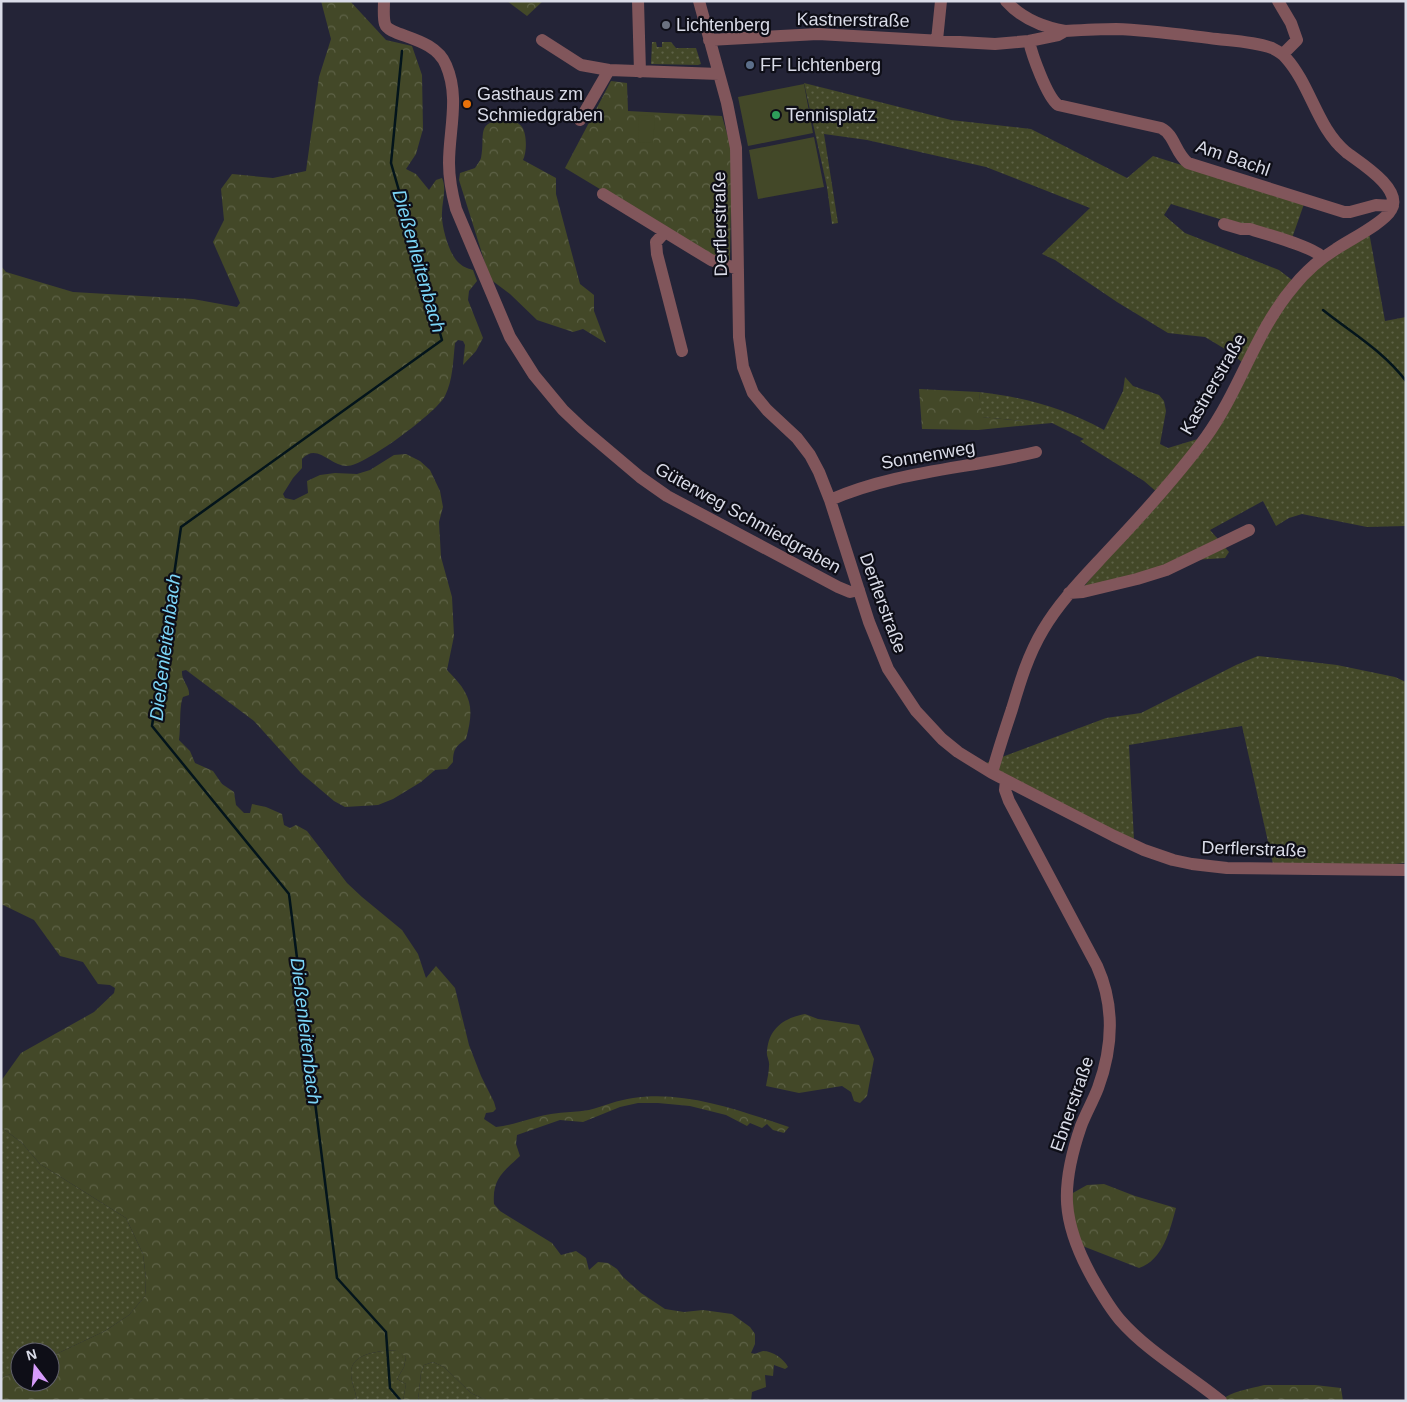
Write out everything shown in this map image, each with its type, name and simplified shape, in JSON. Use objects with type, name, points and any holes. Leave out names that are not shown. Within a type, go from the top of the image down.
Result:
[{"type":"street","name":"Güterweg Schmiedgraben","points":[[384,1],[386,27],[431,47],[442,58],[448,69],[454,100],[449,162],[453,197],[460,219],[507,331],[529,368],[555,402],[582,428],[653,487],[676,502],[838,587],[850,592],[858,590]]},
{"type":"street","points":[[638,1],[640,72]]},
{"type":"street","name":"Derflerstraße","points":[[699,1],[732,123],[736,148],[740,347],[747,380],[753,393],[761,403],[790,430],[804,446],[814,463],[830,500],[858,590],[880,652],[904,695],[916,711],[942,739],[958,752],[992,773],[1144,850],[1192,864],[1227,868],[1406,870]]},
{"type":"street","points":[[937,40],[941,1]]},
{"type":"street","points":[[1006,1],[1020,15],[1065,31]]},
{"type":"street","points":[[1278,1],[1289,20],[1297,40],[1283,54],[1303,81],[1330,134],[1344,150],[1380,178],[1392,197],[1393,206]]},
{"type":"street","name":"Kastnerstraße","points":[[709,40],[818,34],[994,44],[1029,41],[1058,35],[1065,31],[1114,29],[1257,45],[1271,48],[1283,54]]},
{"type":"street","points":[[542,40],[580,65],[609,70],[719,74]]},
{"type":"street","name":"Am Bachl","points":[[1029,41],[1048,93],[1058,105],[1161,128],[1170,134],[1178,154],[1188,163],[1336,209],[1350,212],[1376,205],[1393,206]]},
{"type":"street","points":[[580,120],[609,70]]},
{"type":"street","points":[[603,194],[711,260],[738,269]]},
{"type":"street","name":"Kastnerstraße","points":[[992,773],[1025,666],[1043,630],[1069,593],[1164,491],[1208,434],[1280,304],[1303,275],[1323,258],[1383,219],[1392,210],[1393,206]]},
{"type":"street","points":[[1224,224],[1257,231],[1309,248],[1319,252],[1323,258]]},
{"type":"street","points":[[665,232],[656,242],[657,254],[682,350]]},
{"type":"street","name":"Sonnenweg","points":[[830,500],[874,483],[890,479],[1012,458],[1036,452]]},
{"type":"street","points":[[1069,593],[1083,592],[1166,570],[1249,530]]},
{"type":"street","name":"Ebnerstraße","points":[[1006,780],[1005,790],[1009,801],[1097,966],[1106,989],[1110,1009],[1110,1031],[1104,1070],[1081,1126],[1070,1164],[1066,1199],[1072,1237],[1095,1283],[1121,1321],[1139,1339],[1221,1401]]},
{"type":"green space","points":[[321,1],[350,1],[386,40],[412,46],[422,75],[423,129],[416,154],[406,169],[416,174],[429,190],[436,180],[442,178],[444,186],[442,218],[444,232],[455,259],[462,266],[473,270],[477,281],[469,291],[468,300],[483,338],[476,351],[463,365],[465,345],[463,341],[458,340],[455,343],[451,377],[445,396],[429,414],[400,437],[369,457],[356,464],[347,466],[335,463],[318,454],[308,454],[302,459],[302,468],[283,494],[285,498],[294,500],[308,493],[307,481],[320,475],[335,473],[357,474],[370,470],[394,455],[406,454],[420,461],[430,470],[440,491],[443,507],[439,522],[441,557],[452,597],[454,636],[447,670],[461,686],[469,701],[469,728],[466,739],[456,748],[453,762],[447,769],[435,770],[421,782],[393,799],[378,805],[345,807],[334,801],[301,773],[254,721],[186,670],[182,671],[182,675],[189,695],[183,697],[182,701],[179,740],[190,751],[195,763],[213,771],[222,784],[234,792],[236,805],[244,813],[250,813],[252,804],[266,807],[282,814],[284,825],[290,828],[296,825],[307,831],[347,883],[402,930],[418,954],[426,978],[436,966],[455,988],[469,1045],[496,1109],[493,1112],[486,1113],[484,1119],[496,1127],[551,1114],[589,1110],[627,1099],[653,1096],[693,1099],[789,1127],[784,1133],[773,1130],[767,1124],[762,1128],[750,1123],[747,1126],[726,1115],[690,1106],[658,1103],[638,1103],[620,1107],[583,1122],[560,1120],[517,1135],[516,1144],[520,1156],[500,1177],[494,1195],[494,1204],[500,1211],[552,1243],[561,1255],[576,1251],[586,1258],[589,1270],[598,1262],[608,1263],[617,1269],[641,1293],[665,1309],[684,1312],[703,1310],[732,1314],[750,1327],[755,1334],[755,1344],[751,1353],[771,1352],[781,1358],[788,1367],[785,1369],[774,1365],[773,1376],[765,1375],[766,1387],[752,1392],[751,1401],[488,1401],[471,1393],[444,1367],[433,1362],[424,1365],[421,1373],[418,1401],[403,1401],[406,1384],[397,1379],[404,1367],[406,1357],[396,1350],[368,1354],[361,1357],[352,1366],[352,1380],[357,1401],[1,1401],[1,1378],[10,1374],[10,1392],[60,1392],[60,1352],[105,1331],[129,1315],[145,1296],[146,1279],[143,1254],[126,1218],[40,1164],[22,1143],[1,1127],[1,1081],[21,1053],[94,1012],[114,993],[115,988],[110,985],[98,984],[83,962],[60,956],[34,920],[1,904],[1,266],[6,272],[73,292],[193,299],[237,307],[240,303],[213,242],[224,220],[221,189],[232,174],[273,178],[306,171],[319,77],[331,39]]},
{"type":"green space","points":[[507,1],[543,1],[527,16]]},
{"type":"green space","points":[[652,42],[656,42],[657,47],[662,47],[662,42],[671,42],[676,48],[696,48],[701,64],[651,64]]},
{"type":"green space","points":[[611,81],[627,83],[628,111],[722,116],[732,151],[730,260],[711,256],[565,168]]},
{"type":"green space","points":[[804,83],[951,120],[1031,129],[1127,178],[1153,156],[1304,204],[1291,241],[1171,204],[1164,215],[1185,233],[1279,270],[1292,280],[1242,362],[1205,337],[1168,333],[1117,302],[1055,260],[1042,254],[1090,208],[986,167],[867,140],[824,134],[838,223],[832,224],[827,187]]},
{"type":"green space","name":"Tennisplatz","points":[[804,84],[813,133],[748,146],[738,97]]},
{"type":"green space","points":[[639,115],[655,116],[653,143],[638,142]]},
{"type":"green space","points":[[507,119],[519,124],[524,130],[526,143],[523,160],[556,178],[556,194],[580,284],[594,295],[594,311],[606,343],[583,329],[573,332],[537,320],[510,294],[490,279],[459,180],[460,173],[475,168],[481,159],[486,126],[490,123]]},
{"type":"green space","name":"Tennisplatz","points":[[814,137],[824,187],[758,199],[749,150]]},
{"type":"green space","points":[[1369,232],[1385,321],[1406,317],[1406,526],[1367,527],[1302,514],[1289,518],[1276,526],[1263,501],[1210,530],[1229,552],[1225,558],[1193,560],[1076,596],[1137,523],[1179,480],[1276,317],[1315,269]]},
{"type":"green space","points":[[1125,377],[1133,386],[1159,395],[1164,401],[1166,411],[1160,444],[1168,448],[1201,438],[1158,493],[1144,481],[1080,441],[1084,439],[1052,423],[1019,426],[1023,421],[981,417],[979,392],[1028,400],[1074,415],[1104,430],[1123,391]]},
{"type":"green space","points":[[919,389],[979,392],[982,417],[1024,421],[1019,426],[978,430],[922,429]]},
{"type":"green space","points":[[1258,656],[1337,665],[1395,677],[1406,682],[1406,863],[1383,865],[1273,864],[1242,726],[1129,745],[1134,840],[1001,773],[986,763],[1106,718],[1141,713],[1236,665]]},
{"type":"green space","points":[[805,1014],[818,1019],[859,1025],[874,1059],[867,1096],[860,1103],[854,1101],[851,1092],[842,1086],[799,1093],[766,1086],[769,1071],[768,1043],[774,1030],[784,1021]]},
{"type":"green space","points":[[1,1127],[22,1143],[40,1164],[126,1218],[143,1254],[146,1279],[145,1296],[129,1315],[105,1331],[60,1352],[60,1342],[10,1342],[10,1374],[1,1378]]},
{"type":"green space","points":[[1104,1184],[1135,1196],[1176,1208],[1168,1235],[1160,1251],[1147,1264],[1139,1268],[1080,1245],[1076,1235],[1071,1194],[1087,1185]]},
{"type":"green space","points":[[397,1350],[406,1357],[404,1367],[397,1379],[406,1384],[403,1401],[357,1401],[351,1373],[352,1366],[361,1357],[368,1354]]},
{"type":"green space","points":[[433,1362],[444,1367],[471,1393],[488,1401],[418,1401],[421,1373],[424,1365]]},
{"type":"green space","points":[[1264,1385],[1315,1385],[1341,1388],[1343,1401],[1220,1401],[1235,1393]]},
{"type":"waterway","name":"Dießenleitenbach","points":[[401,1401],[390,1388],[386,1332],[337,1278],[289,894],[152,726],[181,527],[442,340],[391,163],[402,51]]},
{"type":"waterway","points":[[1323,310],[1377,351],[1406,381]]},
{"type":"place","name":"Lichtenberg","points":[[666,25]]},
{"type":"place","name":"FF Lichtenberg","points":[[750,65]]},
{"type":"place","name":"Gasthaus zm Schmiedgraben","points":[[467,104]]},
{"type":"place","name":"Tennisplatz","points":[[776,115]]}]
